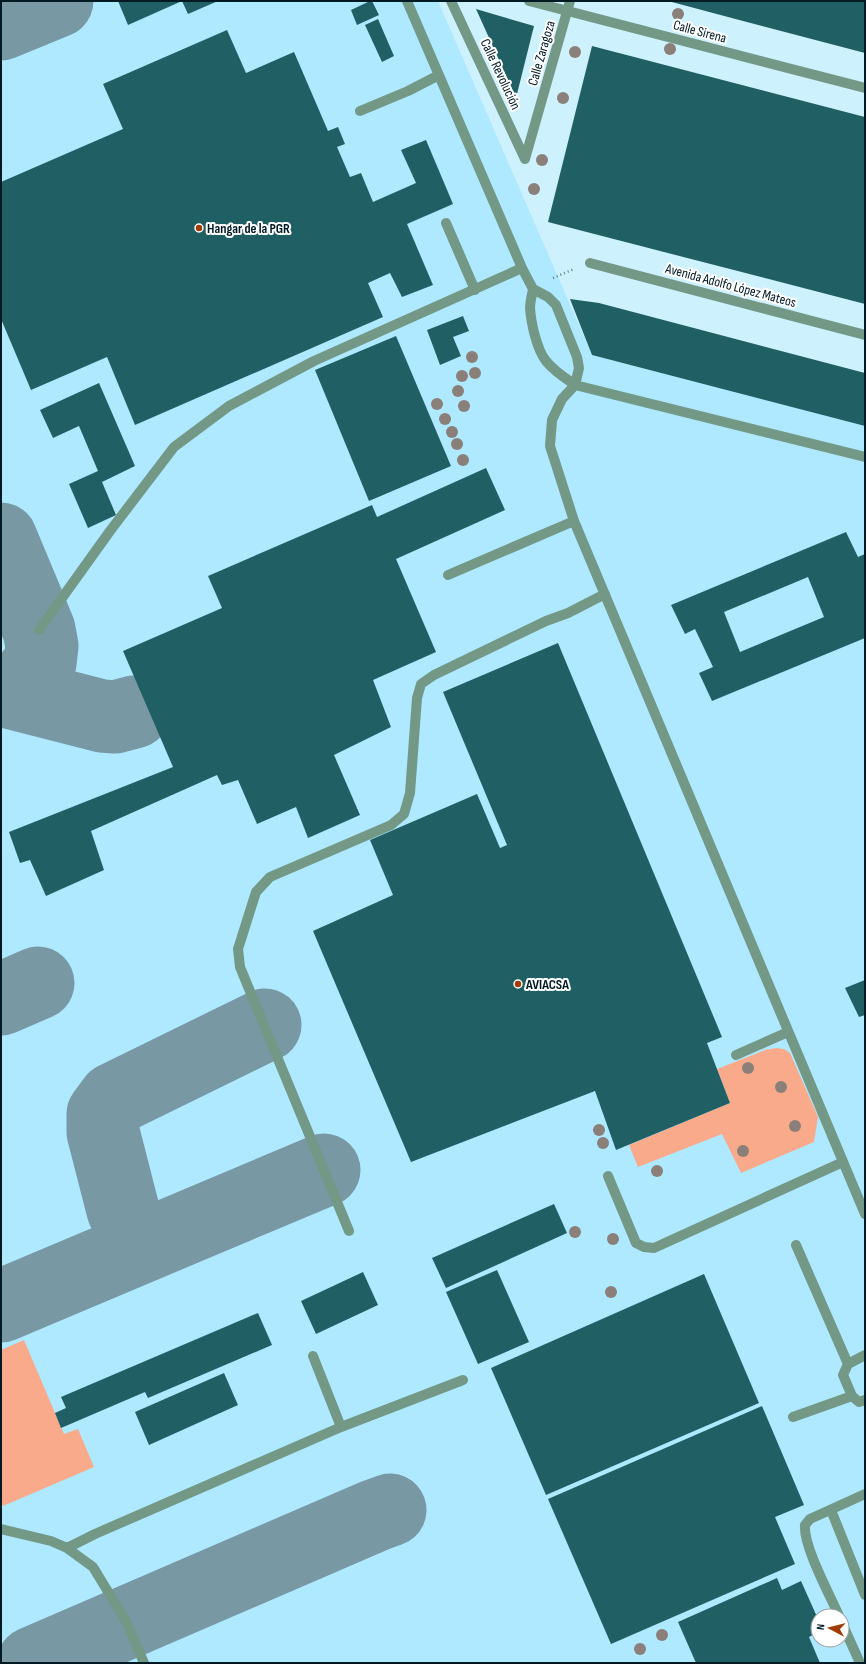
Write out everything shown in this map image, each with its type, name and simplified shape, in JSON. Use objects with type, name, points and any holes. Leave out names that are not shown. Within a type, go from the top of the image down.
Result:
[{"type":"street","points":[[407,1],[522,268],[533,289],[548,297],[556,305],[577,357],[579,368],[575,385],[562,399],[552,420],[550,446],[574,521],[865,1214]]},
{"type":"street","name":"Calle Revolución","points":[[451,1],[525,159]]},
{"type":"street","name":"Calle Sirena","points":[[529,1],[569,6],[865,88]]},
{"type":"street","name":"Calle Zaragoza","points":[[525,159],[569,6]]},
{"type":"street","points":[[360,111],[408,91],[439,75]]},
{"type":"street","points":[[446,223],[474,290]]},
{"type":"street","name":"Avenida Adolfo López Mateos","points":[[590,263],[865,335]]},
{"type":"street","points":[[40,630],[110,531],[174,447],[229,406],[314,361],[522,268]]},
{"type":"street","points":[[533,289],[530,307],[539,349],[546,361],[555,371],[575,385],[865,457]]},
{"type":"street","points":[[448,575],[574,521]]},
{"type":"street","points":[[349,1231],[240,967],[238,949],[256,892],[270,876],[391,825],[404,814],[410,793],[417,698],[421,684],[434,675],[546,621],[568,613],[605,594]]},
{"type":"street","points":[[736,1055],[788,1032]]},
{"type":"street","points":[[608,1176],[636,1243],[644,1247],[654,1248],[843,1162]]},
{"type":"street","points":[[796,1245],[848,1364]]},
{"type":"street","points":[[865,1355],[848,1364],[843,1376],[852,1396],[859,1402],[865,1400]]},
{"type":"street","points":[[313,1356],[341,1427]]},
{"type":"street","points":[[67,1548],[94,1534],[341,1427],[463,1380]]},
{"type":"street","points":[[793,1417],[852,1396]]},
{"type":"street","points":[[835,1608],[817,1567],[804,1532],[804,1525],[810,1520],[865,1494]]},
{"type":"street","points":[[831,1510],[865,1595]]},
{"type":"street","points":[[1,1529],[67,1548],[93,1567],[127,1623],[144,1663]]},
{"type":"street","points":[[850,1641],[860,1663]]},
{"type":"shaded area","points":[[1,1],[438,1],[592,355],[865,426],[865,1663],[1,1663]]},
{"type":"shaded area","points":[[776,1048],[784,1049],[790,1053],[818,1117],[814,1142],[741,1173],[722,1134],[638,1167],[629,1145],[730,1103],[717,1069],[765,1050]]},
{"type":"shaded area","points":[[24,1340],[64,1434],[78,1429],[94,1467],[3,1506],[1,1502],[1,1350]]},
{"type":"building","points":[[118,1],[182,1],[128,25]]},
{"type":"building","points":[[182,1],[218,1],[188,14]]},
{"type":"building","points":[[372,1],[379,15],[357,25],[351,10]]},
{"type":"building","points":[[668,1],[865,1],[865,53],[743,21]]},
{"type":"building","points":[[476,9],[534,26],[517,94],[514,93]]},
{"type":"building","points":[[378,19],[394,56],[382,62],[365,25]]},
{"type":"building","name":"Hangar de la PGR","points":[[227,30],[246,73],[294,52],[328,131],[338,127],[345,144],[337,147],[350,177],[361,173],[373,202],[416,183],[401,150],[426,140],[453,204],[407,224],[433,285],[402,297],[390,273],[368,283],[383,317],[135,425],[107,357],[31,390],[1,319],[1,182],[123,129],[103,84]]},
{"type":"building","points":[[592,46],[865,117],[865,304],[548,222]]},
{"type":"building","points":[[570,299],[599,303],[865,373],[865,426],[592,355]]},
{"type":"building","points":[[463,316],[469,331],[453,337],[461,356],[440,365],[427,330]]},
{"type":"building","points":[[396,336],[451,466],[369,501],[315,370]]},
{"type":"building","points":[[99,383],[135,466],[102,482],[116,515],[88,528],[69,484],[98,471],[79,426],[53,438],[40,410]]},
{"type":"building","points":[[486,468],[505,510],[396,559],[436,652],[373,680],[391,727],[334,755],[360,815],[308,838],[296,807],[257,824],[238,780],[222,785],[217,775],[91,831],[104,870],[46,896],[30,860],[20,863],[9,832],[173,767],[123,651],[222,608],[208,576],[372,505],[377,517]]},
{"type":"building","points":[[846,532],[858,557],[865,554],[865,638],[712,701],[699,673],[713,667],[695,629],[685,634],[671,605]],"holes":[[[808,577],[824,617],[740,652],[724,612]]]},
{"type":"building","name":"AVIACSA","points":[[558,643],[722,1037],[707,1043],[730,1103],[616,1150],[595,1091],[411,1162],[313,931],[393,895],[370,840],[477,794],[500,848],[507,845],[443,692]]},
{"type":"building","points":[[865,980],[865,1015],[859,1017],[845,988]]},
{"type":"building","points":[[554,1204],[567,1233],[446,1288],[432,1258]]},
{"type":"building","points":[[497,1270],[529,1342],[478,1364],[446,1292]]},
{"type":"building","points":[[363,1272],[378,1305],[316,1334],[301,1301]]},
{"type":"building","points":[[704,1274],[759,1403],[546,1495],[491,1368]]},
{"type":"building","points":[[258,1313],[272,1345],[148,1398],[145,1392],[61,1428],[55,1413],[66,1408],[61,1397]]},
{"type":"building","points":[[224,1373],[238,1405],[149,1445],[135,1412]]},
{"type":"building","points":[[762,1406],[804,1505],[775,1517],[795,1564],[611,1644],[548,1499]]},
{"type":"building","points":[[777,1578],[782,1590],[801,1581],[813,1608],[810,1608],[810,1648],[814,1648],[820,1663],[696,1663],[678,1622]]},
{"type":"taxiway","points":[[1,24],[57,1]]},
{"type":"taxiway","points":[[1,539],[39,630],[42,646],[40,663],[30,676]]},
{"type":"taxiway","points":[[1,690],[102,716],[115,717],[134,712]]},
{"type":"taxiway","points":[[1,999],[38,983]]},
{"type":"taxiway","points":[[123,1210],[103,1132],[103,1114],[114,1099],[265,1025]]},
{"type":"taxiway","points":[[1,1306],[324,1170]]},
{"type":"taxiway","points":[[33,1663],[390,1510]]},
{"type":"place","name":"Hangar de la PGR","points":[[199,228]]},
{"type":"place","name":"AVIACSA","points":[[518,984]]}]
